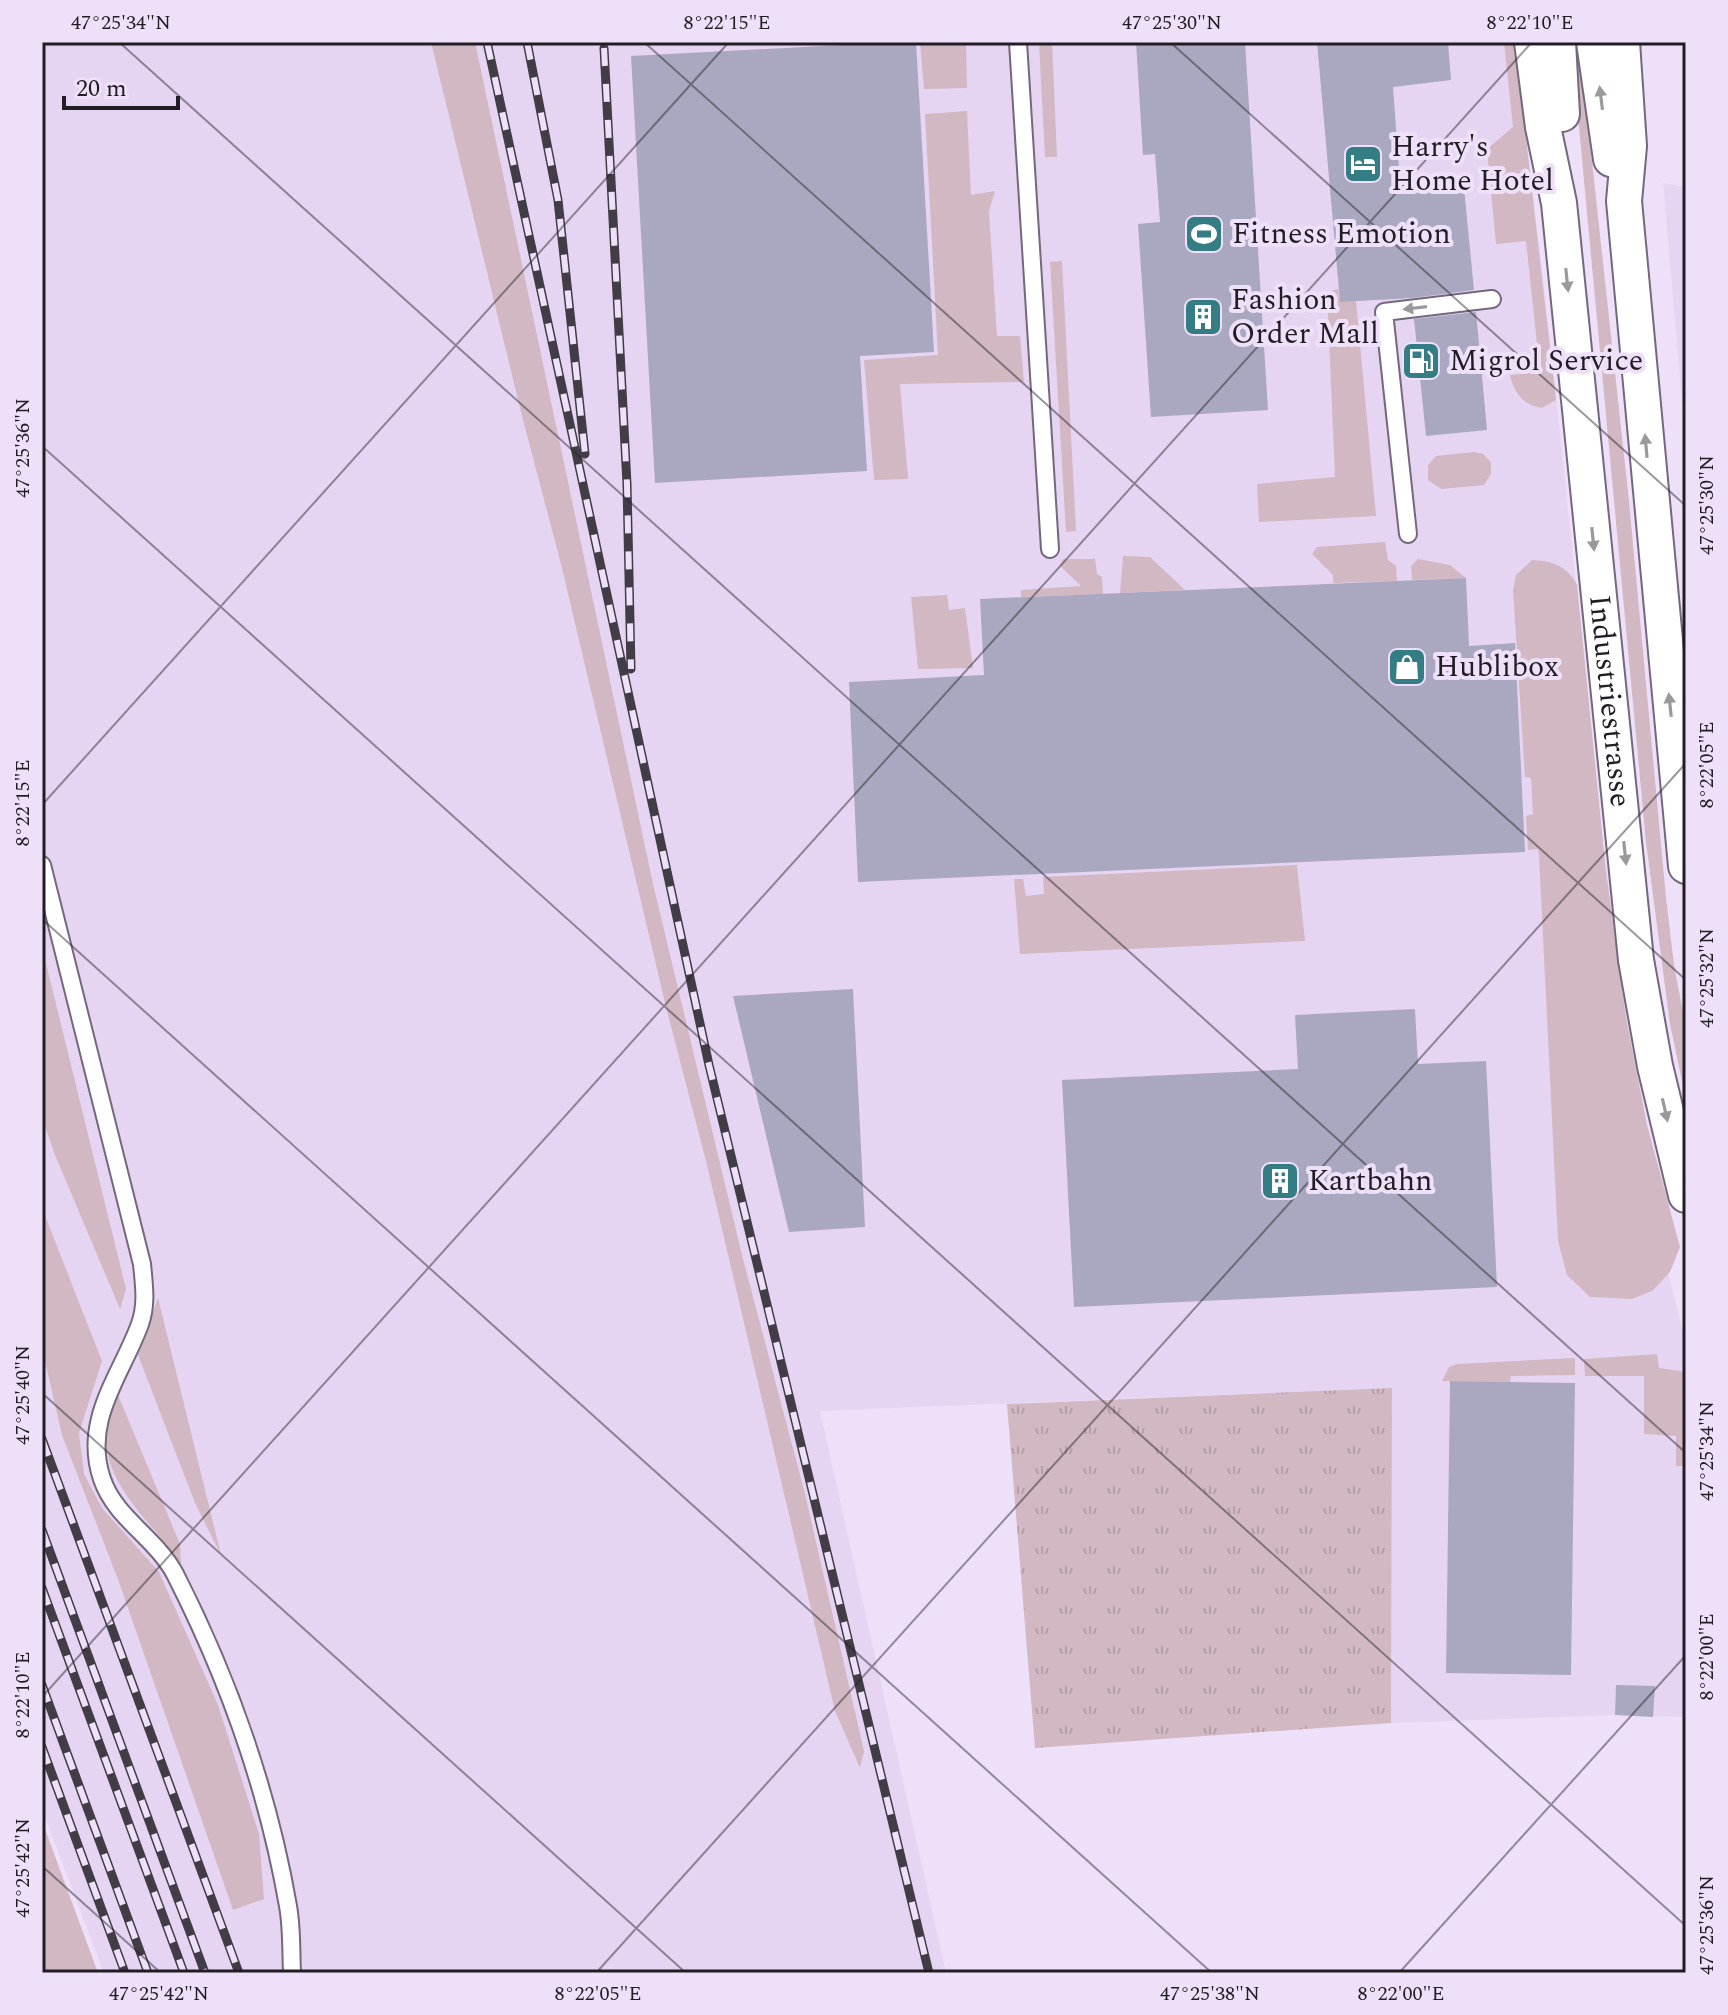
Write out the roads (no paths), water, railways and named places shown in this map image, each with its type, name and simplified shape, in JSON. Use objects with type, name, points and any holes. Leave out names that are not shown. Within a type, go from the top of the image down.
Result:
[{"type":"street","name":"Industriestrasse","points":[[1532,42],[1543,127],[1559,203],[1636,960],[1655,1066],[1686,1195]]},
{"type":"street","name":"Industriestrasse","points":[[1558,42],[1564,138],[1559,203]]},
{"type":"street","name":"Industriestrasse","points":[[1594,42],[1608,150],[1624,201]]},
{"type":"street","name":"Industriestrasse","points":[[1622,42],[1629,146],[1624,201],[1686,866]]},
{"type":"lane","points":[[1018,42],[1050,549]]},
{"type":"lane","points":[[1408,534],[1384,312],[1492,299]]},
{"type":"lane","points":[[42,865],[142,1264],[146,1296],[140,1324],[100,1417],[95,1447],[102,1481],[122,1514],[149,1539],[173,1570],[239,1723],[266,1809],[289,1909],[292,1973]]},
{"type":"railway","points":[[487,42],[709,1065],[929,1973]]},
{"type":"railway","points":[[527,42],[558,200],[585,454]]},
{"type":"railway","points":[[604,48],[627,484],[631,669]]},
{"type":"railway","points":[[42,1439],[239,1973]]},
{"type":"railway","points":[[42,1530],[205,1973]]},
{"type":"railway","points":[[42,1588],[184,1973]]},
{"type":"railway","points":[[42,1685],[148,1973]]},
{"type":"railway","points":[[42,1747],[125,1973]]},
{"type":"place","name":"Harry's Home Hotel","points":[[1363,164]]},
{"type":"place","name":"Fitness Emotion","points":[[1204,234]]},
{"type":"place","name":"Fashion Order Mall","points":[[1203,317]]},
{"type":"place","name":"Migrol Service","points":[[1421,361]]},
{"type":"place","name":"Hublibox","points":[[1407,667]]},
{"type":"place","name":"Kartbahn","points":[[1280,1181]]}]
